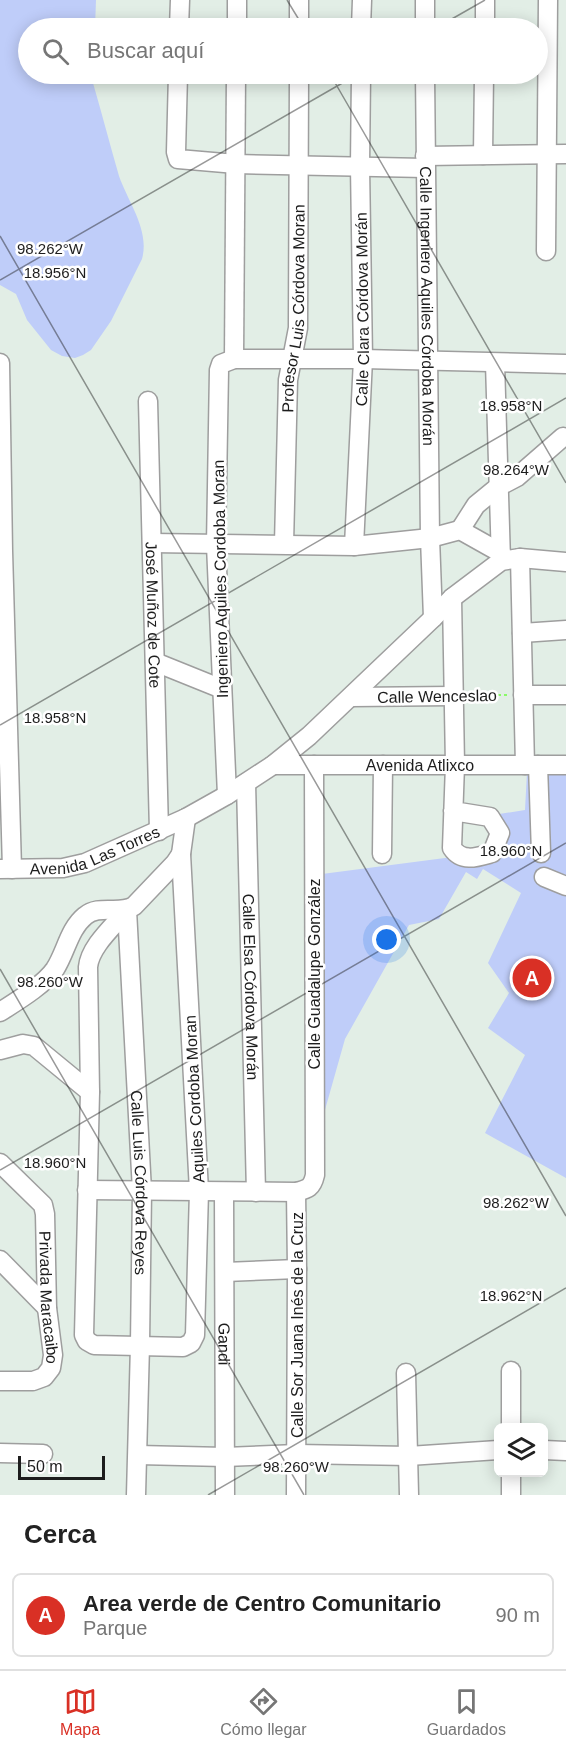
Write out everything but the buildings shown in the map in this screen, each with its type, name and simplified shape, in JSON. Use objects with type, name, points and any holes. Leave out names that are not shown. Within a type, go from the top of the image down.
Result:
[{"type":"street","points":[[179,18],[180,0]]},
{"type":"street","points":[[237,0],[237,18]]},
{"type":"street","points":[[299,0],[299,18]]},
{"type":"street","points":[[361,18],[362,0]]},
{"type":"street","points":[[425,0],[425,18]]},
{"type":"street","points":[[485,0],[485,18]]},
{"type":"street","points":[[548,0],[548,18]]},
{"type":"street","points":[[178,84],[176,152],[178,159],[185,161],[360,166],[425,162],[483,155],[566,154]]},
{"type":"street","name":"Ingeniero Aquiles Cordoba Moran","points":[[227,795],[216,545],[219,370],[227,362],[236,164],[236,84]]},
{"type":"street","name":"Profesor Luis Córdova Moran","points":[[284,544],[288,380],[298,328],[299,84]]},
{"type":"street","name":"Calle Clara Córdova Morán","points":[[354,546],[363,359],[361,84]]},
{"type":"street","name":"Calle Ingeniero Aquiles Córdoba Morán","points":[[425,84],[429,538],[433,618]]},
{"type":"street","points":[[483,155],[484,84]]},
{"type":"street","points":[[546,251],[547,84]]},
{"type":"street","points":[[227,362],[363,359],[566,364]]},
{"type":"street","points":[[0,363],[6,869]]},
{"type":"street","points":[[495,363],[501,557]]},
{"type":"street","name":"José Muñoz de Cote","points":[[148,401],[159,831]]},
{"type":"street","points":[[152,543],[354,546],[429,538],[460,530],[476,505],[498,487],[517,477],[563,437]]},
{"type":"street","points":[[460,530],[501,557],[566,562]]},
{"type":"street","name":"Avenida Las Torres","points":[[6,869],[63,868],[85,863],[159,831],[227,795],[273,765],[309,736],[452,598],[501,557]]},
{"type":"street","points":[[520,558],[523,695],[541,853]]},
{"type":"street","points":[[452,598],[453,811]]},
{"type":"street","points":[[522,633],[566,630]]},
{"type":"street","points":[[155,662],[222,689]]},
{"type":"street","points":[[523,695],[566,695]]},
{"type":"street","name":"Calle Wenceslao","points":[[351,697],[453,696]]},
{"type":"street","name":"Avenida Atlixco","points":[[273,765],[566,765]]},
{"type":"street","name":"Calle Guadalupe González","points":[[296,1192],[314,1183],[315,1175],[314,765]]},
{"type":"street","points":[[382,855],[383,765]]},
{"type":"street","name":"Calle Elsa Córdova Morán","points":[[246,783],[256,1192]]},
{"type":"street","name":"Aquiles Cordoba Moran","points":[[140,1345],[183,1347],[190,1343],[195,1335],[199,1191],[182,854],[186,818]]},
{"type":"street","points":[[140,1345],[94,1345],[87,1341],[84,1335],[90,1092],[88,967],[89,957],[94,949],[127,910],[134,906],[182,854]]},
{"type":"street","points":[[544,877],[566,886]]},
{"type":"street","points":[[0,1012],[53,972],[78,922],[88,914],[101,910],[127,910]]},
{"type":"street","name":"Calle Luis Córdova Reyes","points":[[127,910],[142,1191],[136,1495]]},
{"type":"street","points":[[0,1050],[23,1044],[34,1046],[90,1092]]},
{"type":"street","name":"Privada Maracaibo","points":[[0,1163],[43,1205],[47,1308],[53,1355],[51,1368],[44,1377],[33,1381],[0,1381]]},
{"type":"street","points":[[87,1190],[296,1192]]},
{"type":"street","name":"Gandi","points":[[224,1191],[225,1495]]},
{"type":"street","name":"Calle Sor Juana Inés de la Cruz","points":[[296,1192],[296,1495]]},
{"type":"street","points":[[0,1260],[47,1308]]},
{"type":"street","points":[[225,1272],[297,1269]]},
{"type":"street","points":[[511,1371],[511,1423]]},
{"type":"street","points":[[406,1373],[409,1495]]},
{"type":"street","points":[[138,1455],[409,1456],[494,1450]]},
{"type":"street","points":[[548,1450],[566,1450]]},
{"type":"street","points":[[0,1453],[43,1454]]},
{"type":"street","points":[[511,1477],[511,1495]]},
{"type":"path","name":"Calle Wenceslao","points":[[453,696],[523,695]]},
{"type":"shaded area","points":[[0,0],[96,0],[95,18],[18,18],[18,84],[93,84],[119,176],[141,227],[144,248],[142,259],[111,321],[91,350],[75,358],[62,356],[51,350],[27,320],[16,294],[0,285]]},
{"type":"shaded area","points":[[527,772],[566,772],[566,1178],[485,1133],[525,1055],[488,1028],[509,993],[488,963],[521,893],[483,869],[477,879],[466,872],[439,919],[409,925],[345,1039],[321,1124],[322,874],[491,852],[493,815],[525,810]]},
{"type":"place","name":"Area verde de Centro Comunitario","points":[[532,978]]}]
